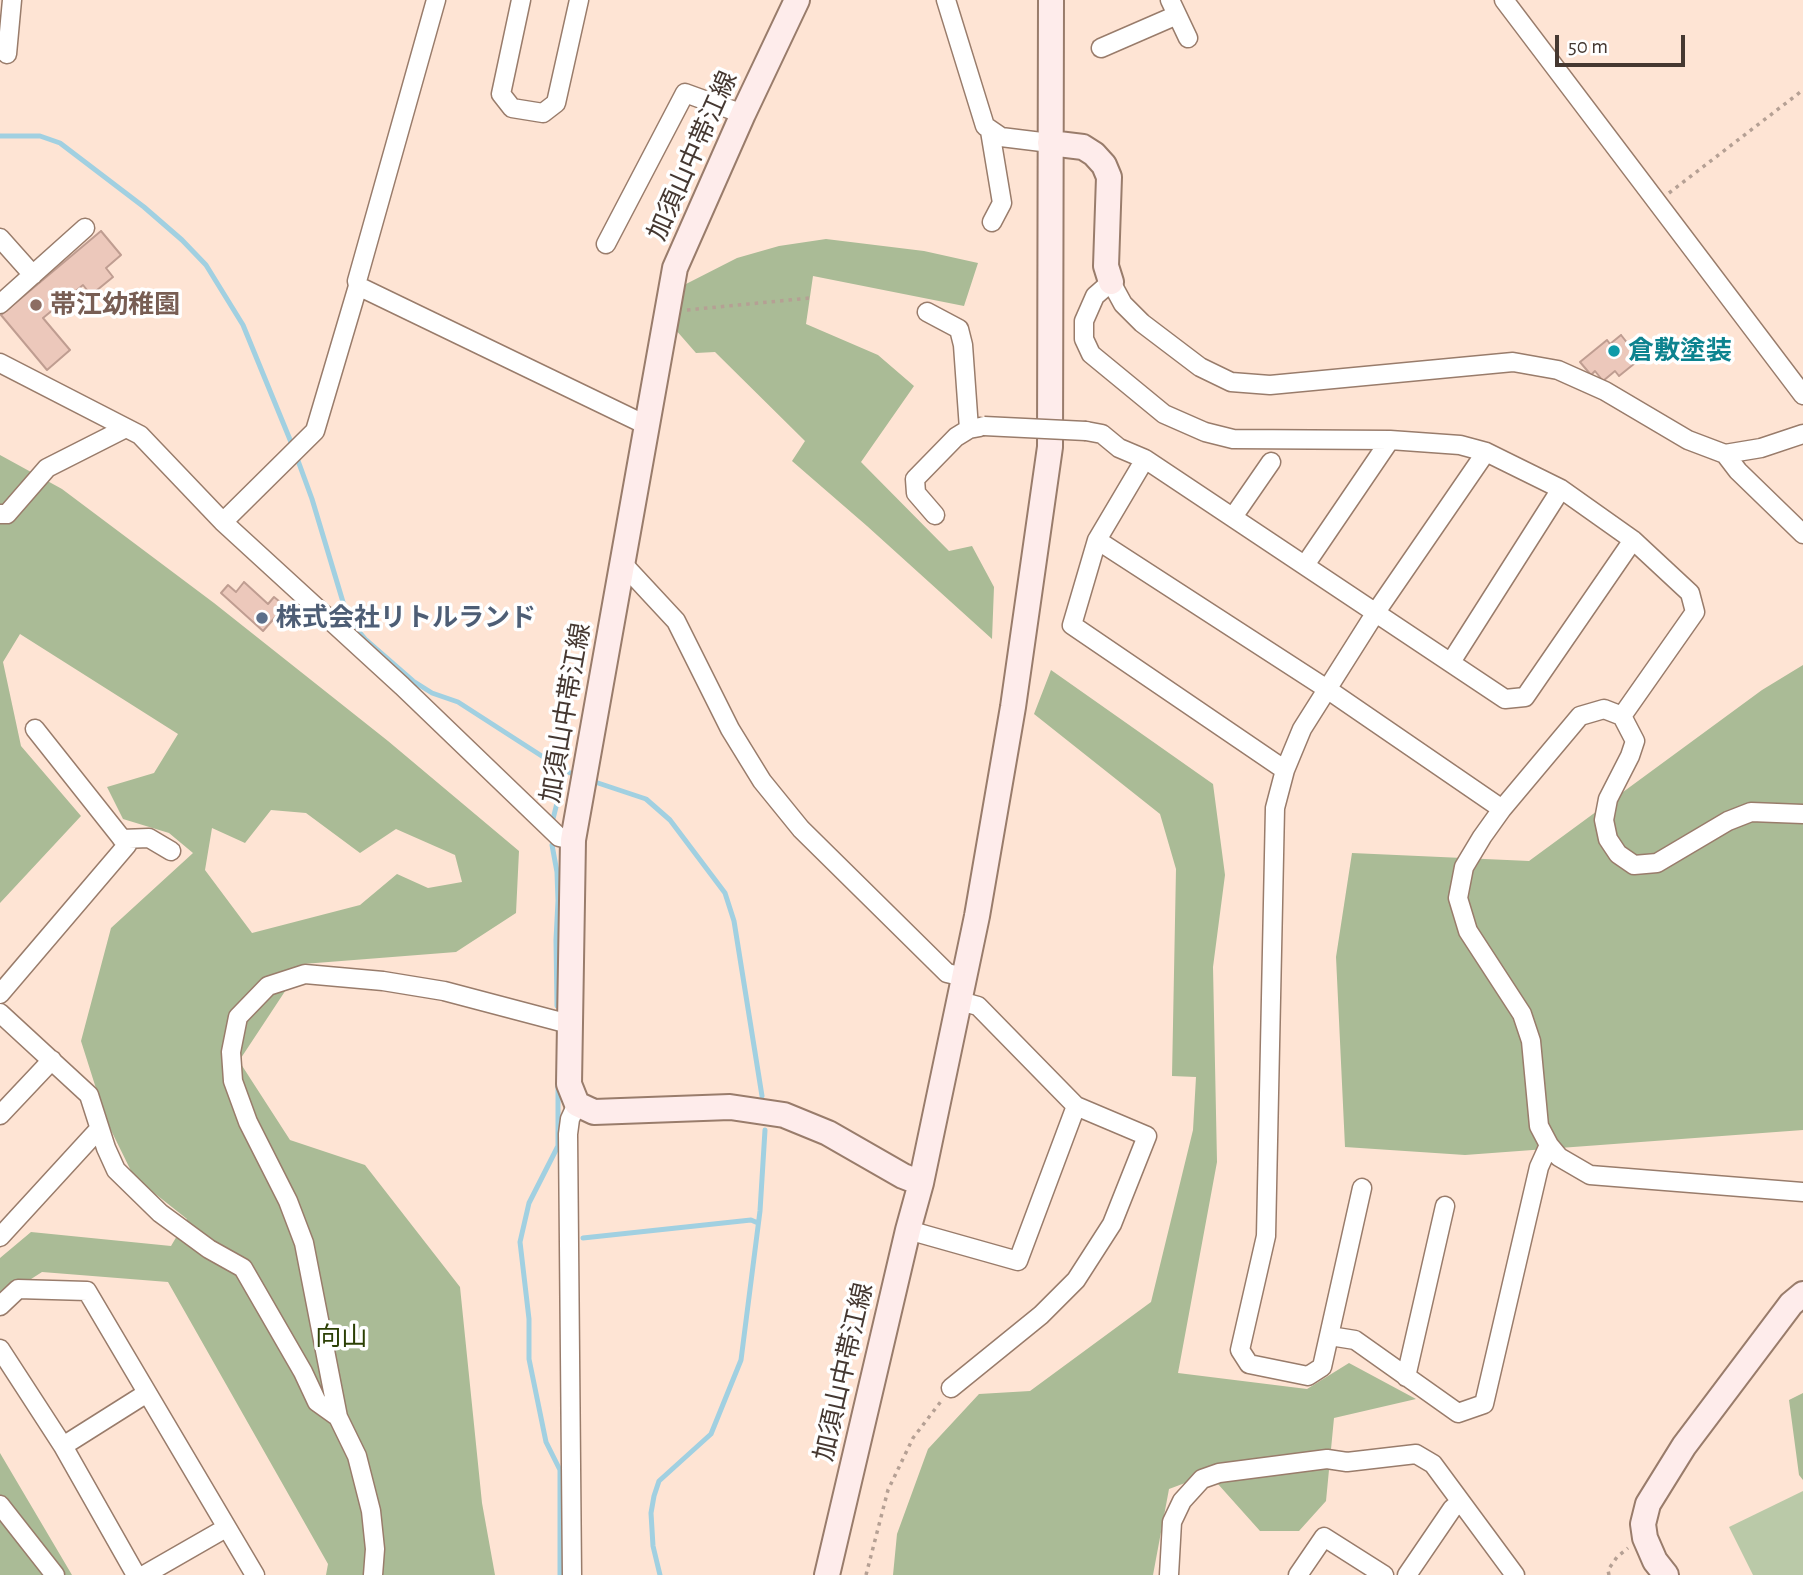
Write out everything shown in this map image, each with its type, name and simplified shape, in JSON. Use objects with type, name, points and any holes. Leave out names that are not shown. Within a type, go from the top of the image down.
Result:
[{"type":"main road","name":"加須山中帯江線","points":[[577,1104],[569,1084],[573,840],[675,268],[797,0]]},
{"type":"main road","name":"加須山中帯江線","points":[[827,1575],[921,1183],[960,1001],[1013,706],[1050,447],[1051,0]]},
{"type":"main road","points":[[1050,143],[1083,147],[1104,165],[1109,177],[1106,266],[1111,282]]},
{"type":"main road","points":[[577,1104],[594,1112],[730,1107],[784,1115],[828,1133],[903,1176],[921,1183]]},
{"type":"main road","points":[[1665,1575],[1655,1561],[1645,1538],[1643,1524],[1648,1504],[1662,1479],[1791,1304],[1803,1294]]},
{"type":"street","points":[[6,54],[12,0]]},
{"type":"street","points":[[223,522],[315,431],[358,286],[357,281],[436,0]]},
{"type":"street","points":[[521,0],[502,94],[512,108],[543,113],[556,103],[579,0]]},
{"type":"street","points":[[946,0],[981,120],[990,131],[1013,140],[1050,143]]},
{"type":"street","points":[[1504,0],[1803,395]]},
{"type":"street","points":[[1101,48],[1174,7],[1188,37]]},
{"type":"street","points":[[606,244],[685,93],[743,114]]},
{"type":"street","points":[[990,131],[1002,203],[992,222]]},
{"type":"street","points":[[0,304],[85,228]]},
{"type":"street","points":[[0,238],[33,275]]},
{"type":"street","points":[[1622,716],[1695,612],[1690,593],[1633,540],[1561,489],[1486,452],[1460,444],[1390,440],[1233,439],[1206,432],[1164,414],[1091,354],[1084,339],[1084,321],[1095,296],[1111,282],[1123,304],[1142,323],[1200,367],[1231,382],[1270,385],[1513,362],[1558,370],[1605,391],[1688,440],[1725,454],[1761,448],[1803,435]]},
{"type":"street","points":[[358,286],[646,425]]},
{"type":"street","points":[[927,312],[958,329],[976,427]]},
{"type":"street","points":[[0,363],[140,435],[223,522],[402,685],[559,837],[573,840]]},
{"type":"street","points":[[935,515],[916,493],[915,480],[956,437],[976,427],[1086,431],[1102,434],[1119,448],[1145,459],[1505,699],[1525,697],[1633,540]]},
{"type":"street","points":[[0,514],[7,514],[47,468],[124,429]]},
{"type":"street","points":[[1306,565],[1390,440]]},
{"type":"street","points":[[1362,1188],[1322,1367],[1308,1376],[1249,1363],[1240,1350],[1266,1236],[1275,808],[1285,770],[1302,729],[1376,612],[1486,452]]},
{"type":"street","points":[[1725,454],[1738,471],[1803,534]]},
{"type":"street","points":[[1145,459],[1097,540],[1072,625],[1285,770]]},
{"type":"street","points":[[1233,517],[1271,462]]},
{"type":"street","points":[[1451,662],[1561,489]]},
{"type":"street","points":[[1097,540],[1327,689],[1502,809]]},
{"type":"street","points":[[623,564],[676,621],[697,667],[736,739],[762,781],[801,830],[947,973],[964,977]]},
{"type":"street","points":[[1803,814],[1751,811],[1728,821],[1657,863],[1634,865],[1618,854],[1608,839],[1604,820],[1608,799],[1635,741],[1622,716],[1604,709],[1580,716],[1502,809],[1464,867],[1458,898],[1468,930],[1522,1014],[1531,1041],[1539,1126],[1559,1157],[1590,1175],[1803,1192]]},
{"type":"street","points":[[0,994],[127,845],[35,729]]},
{"type":"street","points":[[122,839],[149,838],[171,851]]},
{"type":"street","points":[[373,1575],[375,1549],[371,1511],[357,1457],[338,1417],[304,1243],[288,1201],[248,1122],[233,1081],[231,1052],[238,1017],[268,986],[304,974],[383,981],[444,991],[569,1024]]},
{"type":"street","points":[[951,1388],[1041,1315],[1076,1280],[1112,1224],[1147,1136],[1076,1106],[978,1006],[960,1001]]},
{"type":"street","points":[[0,1013],[89,1096],[116,1170],[160,1213],[209,1249],[243,1268],[303,1372],[317,1402],[338,1417]]},
{"type":"street","points":[[0,1115],[52,1060]]},
{"type":"street","points":[[572,1575],[568,1134],[570,1119],[577,1104]]},
{"type":"street","points":[[908,1230],[1018,1261],[1076,1106]]},
{"type":"street","points":[[2,1232],[99,1129]]},
{"type":"street","points":[[1330,1336],[1355,1340],[1458,1413],[1484,1404],[1539,1167],[1549,1145]]},
{"type":"street","points":[[1406,1377],[1445,1206]]},
{"type":"street","points":[[0,1306],[18,1289],[87,1291],[255,1575]]},
{"type":"street","points":[[0,1349],[63,1446],[136,1575]]},
{"type":"street","points":[[63,1446],[147,1393]]},
{"type":"street","points":[[1169,1575],[1172,1522],[1182,1501],[1202,1479],[1219,1473],[1327,1459],[1347,1462],[1416,1454],[1433,1464],[1515,1575]]},
{"type":"street","points":[[1407,1575],[1452,1509],[1461,1502]]},
{"type":"street","points":[[0,1505],[55,1575]]},
{"type":"street","points":[[144,1575],[226,1528]]},
{"type":"street","points":[[1298,1575],[1325,1536],[1384,1575]]},
{"type":"path","points":[[1658,202],[1803,90]]},
{"type":"path","points":[[667,312],[810,298]]},
{"type":"path","points":[[866,1575],[888,1490],[912,1438],[951,1388]]},
{"type":"path","points":[[1609,1575],[1608,1570],[1616,1557],[1635,1542],[1645,1538]]},
{"type":"green space","points":[[826,239],[924,251],[978,263],[964,306],[813,276],[806,324],[878,355],[914,386],[861,462],[949,551],[972,546],[994,587],[992,639],[792,461],[805,441],[715,352],[696,353],[675,329],[686,284],[737,258],[779,246]]},
{"type":"green space","name":"向山","points":[[0,455],[62,489],[214,603],[388,741],[519,851],[516,913],[456,952],[303,964],[239,1061],[290,1140],[365,1165],[460,1287],[482,1503],[495,1575],[326,1575],[328,1564],[168,1282],[42,1272],[0,1299],[0,1258],[31,1232],[171,1246],[187,1219],[134,1177],[106,1120],[81,1041],[111,928],[193,853],[169,833],[123,819],[107,787],[154,773],[178,734],[20,634],[3,662],[21,746],[81,816],[0,903]],"holes":[[[271,810],[306,813],[360,853],[396,829],[455,855],[462,882],[428,888],[397,874],[360,905],[252,933],[205,870],[212,828],[245,843]]]},
{"type":"green space","points":[[1803,665],[1803,1130],[1465,1155],[1345,1147],[1336,957],[1352,853],[1529,861],[1762,690]]},
{"type":"green space","points":[[1051,670],[1213,784],[1225,875],[1213,967],[1217,1162],[1178,1373],[1307,1389],[1349,1363],[1416,1399],[1334,1418],[1326,1501],[1299,1531],[1260,1531],[1209,1474],[1169,1489],[1153,1575],[893,1575],[897,1534],[928,1449],[979,1394],[1030,1391],[1151,1302],[1193,1130],[1196,1077],[1172,1076],[1176,869],[1160,814],[1034,714]]},
{"type":"green space","points":[[1803,1393],[1803,1480],[1799,1475],[1789,1400]]},
{"type":"green space","points":[[0,1453],[72,1575],[0,1575]]},
{"type":"green space","points":[[1803,1491],[1803,1575],[1753,1575],[1729,1527]]},
{"type":"building","name":"帯江幼稚園","points":[[101,231],[121,255],[106,268],[113,277],[91,295],[83,285],[43,318],[70,350],[47,370],[1,315]]},
{"type":"building","name":"倉敷塗装","points":[[1621,335],[1640,359],[1619,376],[1615,371],[1603,381],[1595,371],[1591,375],[1580,362],[1607,340],[1610,344]]},
{"type":"building","name":"株式会社リトルランド","points":[[244,582],[268,604],[274,597],[285,606],[263,631],[221,593],[228,585],[236,592]]},
{"type":"waterway","points":[[0,136],[40,136],[60,143],[144,207],[206,265],[243,325],[293,447],[350,621],[366,640],[413,681],[432,693],[458,702],[565,771],[576,775]]},
{"type":"waterway","points":[[553,819],[565,771]]},
{"type":"waterway","points":[[598,783],[646,799],[670,820],[725,893],[734,921],[762,1096]]},
{"type":"waterway","points":[[552,845],[558,901],[557,1006]]},
{"type":"waterway","points":[[558,1085],[558,1146],[529,1203],[520,1242],[529,1319],[529,1359],[546,1442],[560,1470],[560,1575]]},
{"type":"waterway","points":[[660,1575],[653,1546],[651,1513],[659,1481],[711,1434],[741,1360],[760,1211],[765,1130]]},
{"type":"waterway","points":[[583,1238],[751,1220],[758,1223]]},
{"type":"place","name":"帯江幼稚園","points":[[36,305]]},
{"type":"place","name":"倉敷塗装","points":[[1614,351]]},
{"type":"place","name":"株式会社リトルランド","points":[[262,618]]}]
